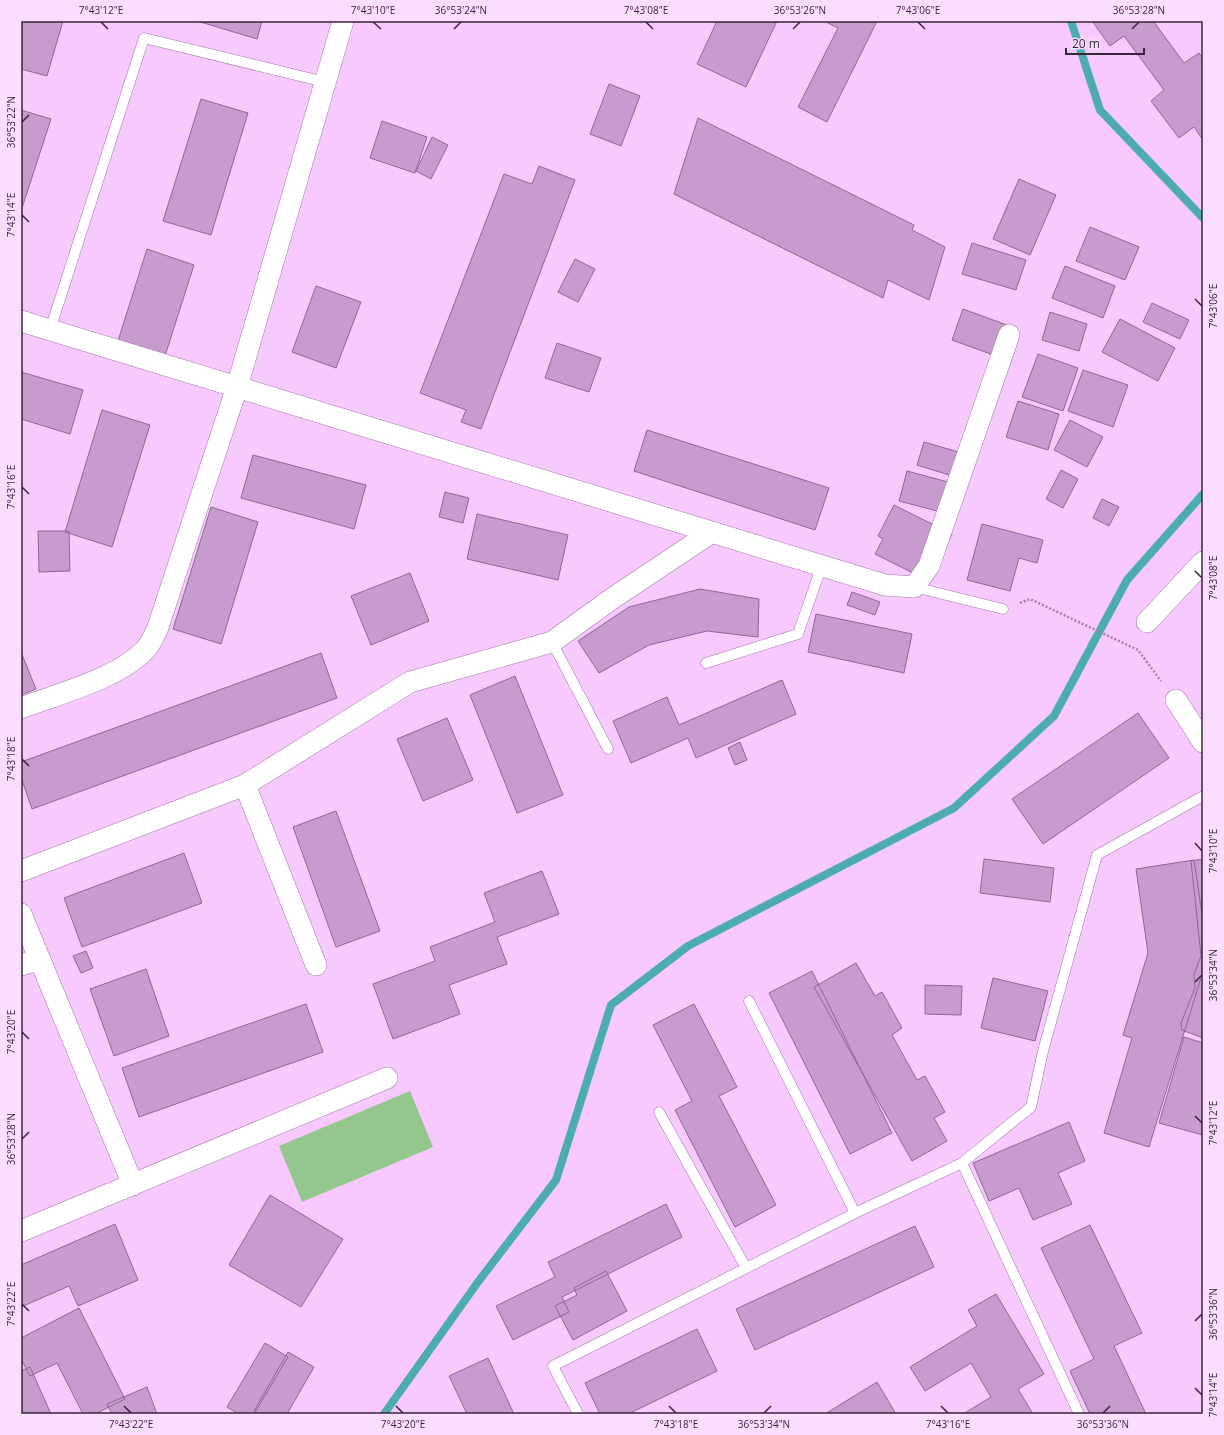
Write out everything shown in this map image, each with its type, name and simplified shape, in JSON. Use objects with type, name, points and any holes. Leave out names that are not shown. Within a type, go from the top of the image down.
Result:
[{"type":"street","points":[[21,708],[127,666],[146,650],[157,630],[237,387],[343,21]]},
{"type":"street","points":[[21,321],[885,584],[914,587],[929,566],[1009,335]]},
{"type":"street","points":[[21,871],[246,784],[410,682],[552,642],[613,598],[712,532]]},
{"type":"street","points":[[1147,622],[1203,562]]},
{"type":"street","points":[[1176,700],[1203,742]]},
{"type":"street","points":[[246,784],[316,965]]},
{"type":"street","points":[[21,914],[30,962],[133,1185]]},
{"type":"street","points":[[21,1231],[387,1078]]},
{"type":"lane","points":[[50,330],[144,38],[325,82]]},
{"type":"lane","points":[[706,663],[798,634],[822,565]]},
{"type":"lane","points":[[914,587],[1003,609]]},
{"type":"lane","points":[[552,642],[608,749]]},
{"type":"lane","points":[[578,1414],[553,1366],[855,1213],[962,1163],[1031,1107],[1043,1051],[1097,855],[1203,796]]},
{"type":"lane","points":[[750,1001],[855,1213]]},
{"type":"lane","points":[[659,1112],[746,1268]]},
{"type":"lane","points":[[962,1163],[1079,1414]]},
{"type":"path","points":[[1030,599],[1138,650],[1176,700]]},
{"type":"green space","points":[[410,1091],[433,1147],[302,1202],[279,1146]]},
{"type":"building","points":[[21,21],[63,21],[47,76],[21,69]]},
{"type":"building","points":[[197,21],[262,21],[257,39]]},
{"type":"building","points":[[717,21],[777,21],[746,87],[697,64]]},
{"type":"building","points":[[824,21],[877,21],[827,122],[798,107],[838,28]]},
{"type":"building","points":[[1092,21],[1156,21],[1154,22],[1184,63],[1199,53],[1203,59],[1203,140],[1194,127],[1179,138],[1151,101],[1164,90],[1124,36],[1110,46]]},
{"type":"building","points":[[609,84],[640,96],[621,146],[590,134]]},
{"type":"building","points":[[201,99],[248,113],[211,235],[163,221]]},
{"type":"building","points":[[21,110],[51,119],[21,211]]},
{"type":"building","points":[[698,118],[914,225],[912,230],[945,247],[929,300],[888,280],[883,298],[674,194]]},
{"type":"building","points":[[382,121],[427,137],[415,173],[370,158]]},
{"type":"building","points":[[432,137],[448,145],[431,179],[416,171]]},
{"type":"building","points":[[539,166],[575,180],[481,429],[461,422],[466,410],[420,393],[504,174],[532,184]]},
{"type":"building","points":[[1019,179],[1056,195],[1030,255],[993,239]]},
{"type":"building","points":[[1090,227],[1139,247],[1125,280],[1076,261]]},
{"type":"building","points":[[972,243],[1026,260],[1016,290],[962,274]]},
{"type":"building","points":[[147,249],[194,265],[164,359],[117,344]]},
{"type":"building","points":[[575,259],[595,269],[578,302],[558,292]]},
{"type":"building","points":[[1065,266],[1115,286],[1103,318],[1052,298]]},
{"type":"building","points":[[316,286],[361,302],[336,368],[292,352]]},
{"type":"building","points":[[1152,303],[1189,320],[1180,339],[1143,322]]},
{"type":"building","points":[[963,309],[1018,329],[1007,360],[952,340]]},
{"type":"building","points":[[1050,312],[1087,324],[1079,351],[1042,340]]},
{"type":"building","points":[[1120,319],[1175,348],[1158,381],[1102,352]]},
{"type":"building","points":[[557,343],[601,358],[589,392],[545,378]]},
{"type":"building","points":[[1038,354],[1078,368],[1063,411],[1022,397]]},
{"type":"building","points":[[1083,370],[1128,385],[1113,427],[1068,411]]},
{"type":"building","points":[[21,372],[83,390],[70,434],[21,419]]},
{"type":"building","points":[[1018,401],[1059,414],[1048,450],[1006,437]]},
{"type":"building","points":[[102,410],[150,425],[112,547],[65,532]]},
{"type":"building","points":[[1070,420],[1103,437],[1087,467],[1054,450]]},
{"type":"building","points":[[647,430],[829,488],[815,530],[634,471]]},
{"type":"building","points":[[924,442],[969,455],[962,479],[917,465]]},
{"type":"building","points":[[253,455],[366,485],[354,529],[241,498]]},
{"type":"building","points":[[1061,470],[1078,479],[1063,508],[1046,499]]},
{"type":"building","points":[[907,471],[963,486],[956,516],[899,501]]},
{"type":"building","points":[[445,492],[469,498],[463,523],[439,517]]},
{"type":"building","points":[[1102,499],[1119,507],[1109,526],[1093,518]]},
{"type":"building","points":[[894,505],[952,534],[934,569],[919,576],[875,554],[883,539],[878,536]]},
{"type":"building","points":[[211,507],[258,522],[221,644],[173,629]]},
{"type":"building","points":[[477,514],[568,535],[558,580],[467,559]]},
{"type":"building","points":[[982,524],[1043,540],[1037,563],[1019,558],[1010,591],[967,580]]},
{"type":"building","points":[[38,531],[69,531],[70,571],[39,572]]},
{"type":"building","points":[[410,573],[429,621],[371,645],[351,596]]},
{"type":"building","points":[[700,589],[759,599],[758,637],[707,631],[649,645],[599,673],[578,641],[629,607]]},
{"type":"building","points":[[852,592],[880,602],[875,615],[847,605]]},
{"type":"building","points":[[816,614],[912,634],[904,673],[808,652]]},
{"type":"building","points":[[21,652],[36,689],[21,695]]},
{"type":"building","points":[[321,653],[337,698],[32,809],[21,777],[21,762]]},
{"type":"building","points":[[515,676],[563,795],[517,813],[470,695]]},
{"type":"building","points":[[782,680],[796,714],[696,758],[688,738],[631,763],[613,721],[667,697],[679,725]]},
{"type":"building","points":[[1138,713],[1169,758],[1043,844],[1012,799]]},
{"type":"building","points":[[447,718],[473,780],[423,801],[397,739]]},
{"type":"building","points":[[740,742],[747,760],[735,765],[728,748]]},
{"type":"building","points":[[336,811],[380,931],[336,947],[293,827]]},
{"type":"building","points":[[184,853],[202,903],[82,947],[64,898]]},
{"type":"building","points":[[984,859],[1054,868],[1050,902],[980,893]]},
{"type":"building","points":[[1203,859],[1203,1038],[1182,1030],[1181,1023],[1195,988],[1194,974],[1201,956],[1191,861]]},
{"type":"building","points":[[1194,860],[1203,921],[1203,971],[1149,1147],[1104,1133],[1132,1038],[1123,1035],[1148,953],[1136,869]]},
{"type":"building","points":[[542,871],[559,914],[497,937],[507,964],[449,985],[460,1014],[393,1039],[373,984],[435,961],[430,947],[495,922],[484,893]]},
{"type":"building","points":[[86,951],[93,968],[81,973],[73,956]]},
{"type":"building","points":[[856,963],[875,996],[882,992],[902,1028],[892,1035],[917,1080],[925,1076],[945,1112],[934,1118],[947,1141],[912,1161],[814,987]]},
{"type":"building","points":[[146,969],[169,1036],[114,1056],[90,989]]},
{"type":"building","points":[[812,971],[892,1133],[850,1154],[769,993]]},
{"type":"building","points":[[993,978],[1048,991],[1035,1041],[981,1028]]},
{"type":"building","points":[[925,985],[962,986],[961,1015],[925,1014]]},
{"type":"building","points":[[306,1004],[323,1052],[139,1117],[122,1068]]},
{"type":"building","points":[[694,1004],[737,1087],[719,1096],[776,1205],[735,1227],[675,1110],[692,1101],[653,1025]]},
{"type":"building","points":[[1184,1037],[1203,1043],[1203,1135],[1159,1123]]},
{"type":"building","points":[[1069,1122],[1085,1161],[1058,1173],[1072,1204],[1033,1220],[1019,1188],[989,1201],[973,1163]]},
{"type":"building","points":[[270,1195],[343,1239],[301,1307],[229,1265]]},
{"type":"building","points":[[666,1204],[682,1237],[562,1297],[569,1312],[513,1340],[496,1306],[555,1277],[548,1262]]},
{"type":"building","points":[[115,1224],[138,1280],[78,1306],[69,1286],[21,1307],[21,1265]]},
{"type":"building","points":[[1090,1225],[1142,1333],[1114,1346],[1146,1414],[1090,1414],[1070,1371],[1094,1359],[1041,1248]]},
{"type":"building","points":[[915,1226],[934,1267],[755,1350],[736,1309]]},
{"type":"building","points":[[606,1271],[627,1311],[573,1340],[555,1306],[577,1295],[574,1288]]},
{"type":"building","points":[[996,1294],[1044,1374],[1018,1389],[1033,1414],[963,1414],[991,1397],[971,1363],[925,1391],[910,1367],[977,1326],[968,1310]]},
{"type":"building","points":[[79,1308],[125,1399],[95,1414],[83,1414],[57,1363],[30,1376],[21,1359],[21,1338]]},
{"type":"building","points":[[697,1329],[717,1371],[628,1414],[600,1414],[585,1383]]},
{"type":"building","points":[[265,1343],[288,1357],[254,1414],[239,1414],[227,1407]]},
{"type":"building","points":[[288,1352],[314,1367],[287,1414],[259,1414],[254,1411]]},
{"type":"building","points":[[488,1358],[514,1414],[467,1414],[449,1376]]},
{"type":"building","points":[[30,1367],[51,1414],[21,1414],[21,1371]]},
{"type":"building","points":[[877,1382],[896,1414],[825,1414]]},
{"type":"building","points":[[147,1387],[157,1414],[112,1414],[107,1404]]},
{"type":"waterway","points":[[1071,21],[1100,110],[1203,218]]},
{"type":"waterway","points":[[384,1414],[478,1282],[556,1180],[611,1005],[688,946],[954,808],[1054,716],[1127,580],[1203,494]]}]
